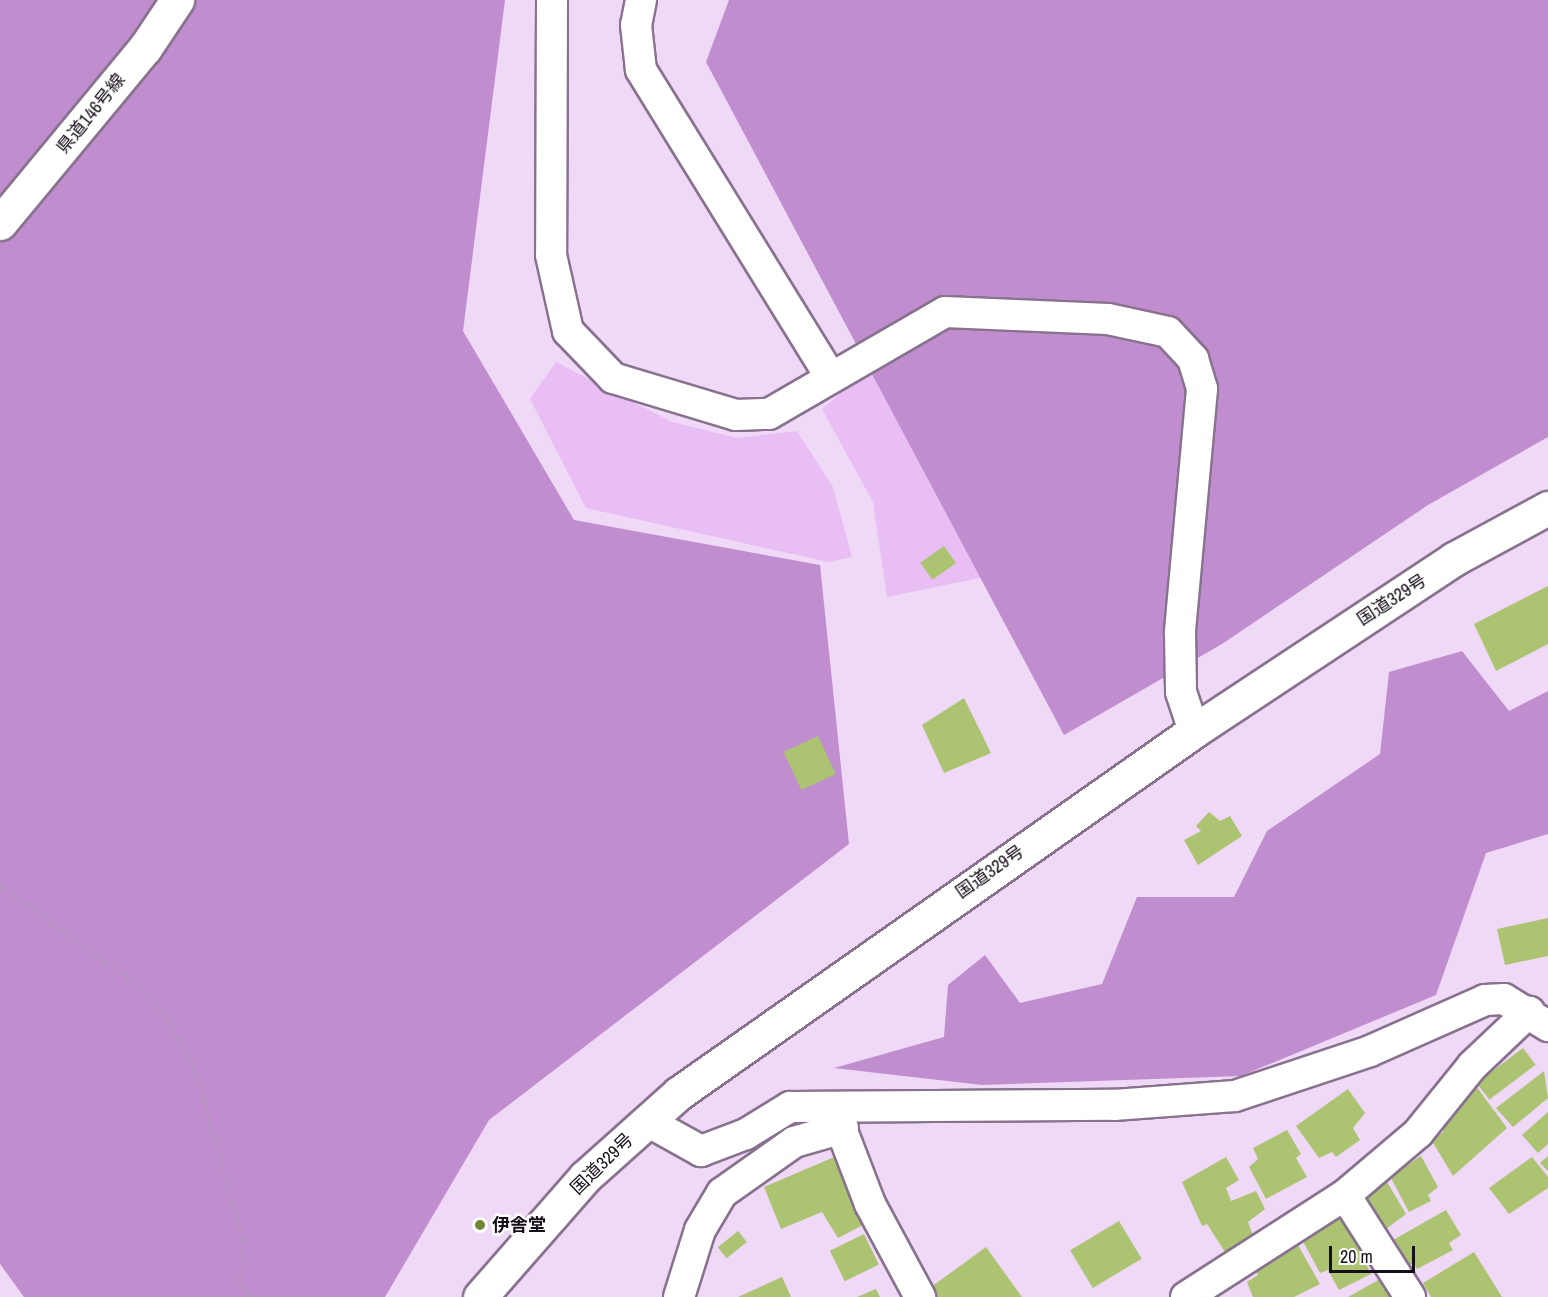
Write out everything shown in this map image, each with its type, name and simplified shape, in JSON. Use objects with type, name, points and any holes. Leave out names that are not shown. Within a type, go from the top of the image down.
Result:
[{"type":"main road","name":"県道146号線","points":[[0,223],[177,0]]},
{"type":"main road","name":"国道329号","points":[[480,1297],[585,1177],[647,1121],[757,1035],[1194,731],[1454,559],[1548,508]]},
{"type":"street","points":[[552,0],[551,255],[568,331],[613,378],[736,415],[769,414],[830,376],[945,312],[1108,319],[1168,332],[1193,359],[1202,389],[1179,633],[1181,692],[1194,731]]},
{"type":"street","points":[[641,0],[636,25],[641,69],[830,376]]},
{"type":"street","points":[[647,1121],[701,1151],[790,1107],[837,1117],[1114,1106],[1235,1096],[1370,1051],[1485,1000],[1504,999],[1539,1019],[1472,1066],[1418,1133],[1345,1195],[1186,1297]]},
{"type":"street","points":[[679,1297],[700,1230],[722,1193],[794,1142],[837,1117]]},
{"type":"street","points":[[837,1117],[870,1204],[920,1297]]},
{"type":"street","points":[[1345,1195],[1410,1297]]},
{"type":"path","points":[[0,886],[138,986],[164,1013],[194,1067],[243,1242],[239,1285],[254,1297]]},
{"type":"shaded area","points":[[0,0],[505,0],[463,331],[574,520],[820,565],[849,844],[489,1120],[385,1297],[24,1297],[0,1264]]},
{"type":"shaded area","points":[[729,0],[1548,0],[1548,437],[1428,505],[1222,644],[1064,735],[706,62]]},
{"type":"shaded area","points":[[1026,233],[1072,559],[887,597],[873,502],[822,409]]},
{"type":"shaded area","points":[[556,362],[672,422],[737,438],[797,431],[833,487],[852,557],[828,562],[586,508],[530,399]]},
{"type":"shaded area","points":[[1462,651],[1509,711],[1548,691],[1548,834],[1486,853],[1436,995],[1241,1076],[982,1085],[834,1068],[944,1037],[948,985],[985,955],[1020,1003],[1102,984],[1137,897],[1234,897],[1267,831],[1380,754],[1389,672]]},
{"type":"building","points":[[944,546],[956,563],[932,580],[920,563]]},
{"type":"building","points":[[1548,586],[1548,644],[1496,671],[1474,624]]},
{"type":"building","points":[[964,698],[991,753],[944,773],[922,725]]},
{"type":"building","points":[[818,736],[836,774],[801,790],[784,752]]},
{"type":"building","points":[[1209,812],[1220,821],[1230,816],[1242,836],[1198,865],[1184,840],[1201,831],[1196,826]]},
{"type":"building","points":[[1548,918],[1548,956],[1505,965],[1497,929]]},
{"type":"building","points":[[1523,1048],[1536,1065],[1489,1100],[1477,1083]]},
{"type":"building","points":[[1544,1071],[1548,1098],[1513,1127],[1496,1108]]},
{"type":"building","points":[[1473,1082],[1507,1128],[1453,1176],[1432,1141],[1444,1131],[1436,1119]]},
{"type":"building","points":[[1348,1089],[1365,1113],[1353,1128],[1360,1140],[1336,1157],[1332,1152],[1319,1158],[1296,1126]]},
{"type":"building","points":[[1548,1112],[1548,1144],[1538,1153],[1522,1135]]},
{"type":"building","points":[[1287,1130],[1301,1154],[1296,1158],[1307,1177],[1266,1199],[1249,1167],[1258,1159],[1253,1148]]},
{"type":"building","points":[[839,1155],[869,1222],[838,1238],[822,1212],[781,1229],[764,1187]]},
{"type":"building","points":[[1421,1156],[1438,1187],[1428,1195],[1431,1201],[1409,1212],[1390,1176]]},
{"type":"building","points":[[1548,1156],[1548,1171],[1540,1163]]},
{"type":"building","points":[[1226,1157],[1239,1180],[1226,1188],[1231,1201],[1256,1191],[1265,1209],[1248,1222],[1254,1238],[1225,1252],[1207,1224],[1202,1226],[1182,1182]]},
{"type":"building","points":[[1532,1157],[1548,1177],[1548,1188],[1509,1214],[1489,1188]]},
{"type":"building","points":[[1387,1182],[1406,1214],[1378,1235],[1359,1199]]},
{"type":"building","points":[[1446,1210],[1461,1235],[1449,1243],[1453,1250],[1417,1269],[1414,1263],[1402,1269],[1390,1247],[1393,1240]]},
{"type":"building","points":[[1340,1212],[1371,1274],[1339,1290],[1328,1270],[1320,1273],[1298,1232]]},
{"type":"building","points":[[1119,1221],[1142,1259],[1093,1288],[1070,1250]]},
{"type":"building","points":[[738,1231],[747,1242],[727,1258],[718,1247]]},
{"type":"building","points":[[864,1234],[879,1265],[845,1281],[830,1251]]},
{"type":"building","points":[[1298,1245],[1320,1284],[1294,1297],[1253,1297],[1247,1282],[1258,1275],[1255,1267]]},
{"type":"building","points":[[986,1247],[1022,1297],[932,1297],[927,1290]]},
{"type":"building","points":[[1474,1252],[1502,1297],[1431,1297],[1423,1283]]},
{"type":"building","points":[[782,1277],[791,1297],[738,1297]]},
{"type":"building","points":[[1382,1278],[1394,1297],[1348,1297]]},
{"type":"building","points":[[876,1289],[880,1297],[857,1297]]},
{"type":"place","name":"伊舎堂","points":[[480,1225]]}]
